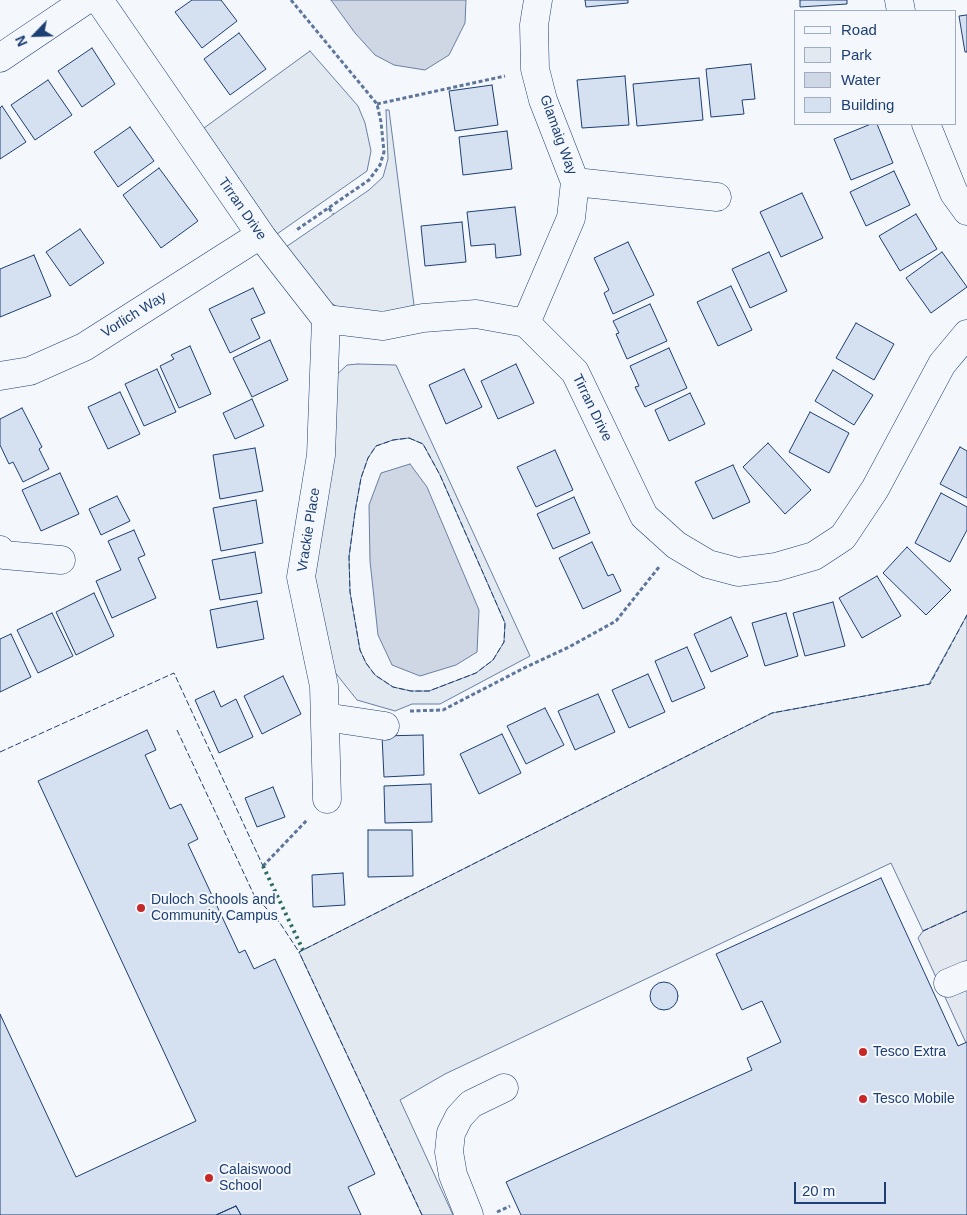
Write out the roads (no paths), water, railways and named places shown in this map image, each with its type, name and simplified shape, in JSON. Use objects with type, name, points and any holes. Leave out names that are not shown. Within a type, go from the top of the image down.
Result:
[{"type":"street","points":[[0,58],[86,0]]},
{"type":"street","name":"Tirran Drive","points":[[100,0],[265,242],[326,319]]},
{"type":"street","name":"Glamaig Way","points":[[526,323],[571,218],[575,182],[544,100],[535,69],[534,24],[538,0]]},
{"type":"street","points":[[926,125],[954,193],[967,211]]},
{"type":"street","points":[[575,182],[717,197]]},
{"type":"street","name":"Vorlich Way","points":[[0,376],[30,371],[84,347],[265,242]]},
{"type":"street","points":[[326,319],[383,326],[423,318],[476,314],[526,323]]},
{"type":"street","name":"Vrackie Place","points":[[326,319],[321,455],[301,577],[324,686],[327,799]]},
{"type":"street","name":"Tirran Drive","points":[[526,323],[575,372],[644,516],[676,545],[708,564],[738,572],[776,567],[814,556],[844,537],[875,489],[942,364],[967,334]]},
{"type":"street","points":[[1,555],[61,560]]},
{"type":"street","points":[[325,717],[384,726]]},
{"type":"street","points":[[470,1215],[453,1175],[449,1152],[451,1133],[459,1116],[471,1104],[504,1088]]},
{"type":"water","points":[[331,0],[466,0],[465,23],[449,55],[425,70],[394,65],[375,55],[355,33]]},
{"type":"water","points":[[410,464],[427,487],[479,610],[477,652],[456,665],[420,676],[392,665],[378,635],[370,561],[369,505],[381,473]]},
{"type":"place","name":"Duloch Schools and Community Campus","points":[[141,908]]},
{"type":"place","name":"Tesco Extra","points":[[863,1052]]},
{"type":"place","name":"Tesco Mobile","points":[[863,1099]]},
{"type":"place","name":"Calaiswood School","points":[[209,1178]]}]
